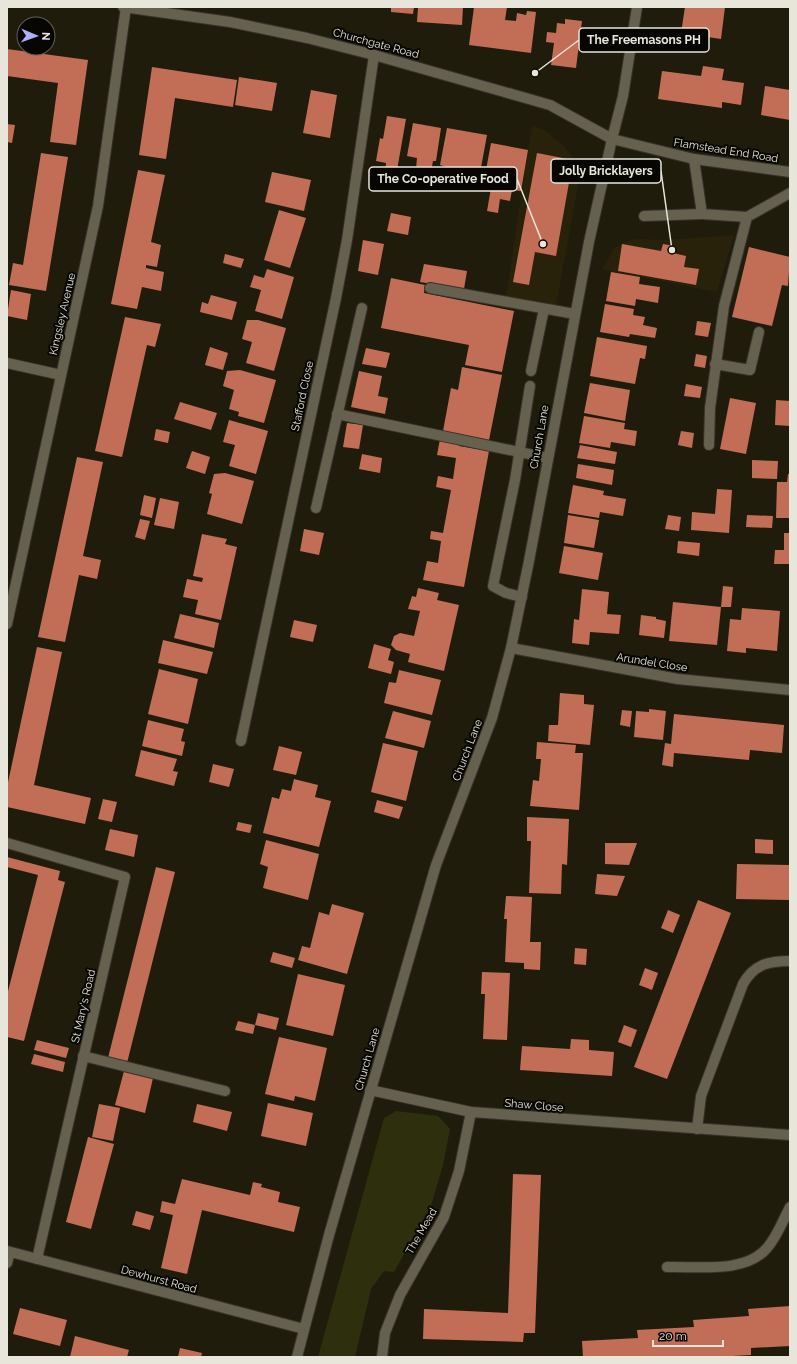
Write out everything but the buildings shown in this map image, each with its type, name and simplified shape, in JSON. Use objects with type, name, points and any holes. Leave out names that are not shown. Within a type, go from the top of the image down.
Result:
[{"type":"street","name":"Churchgate Road","points":[[125,7],[274,30],[374,54],[550,105],[612,139]]},
{"type":"street","name":"Kingsley Avenue","points":[[7,624],[9,602],[98,206],[125,7]]},
{"type":"street","name":"Church Lane","points":[[297,1357],[370,1090],[436,865],[492,718],[511,648],[522,597],[575,314],[612,139],[623,96],[637,7]]},
{"type":"street","name":"Stafford Close","points":[[241,741],[336,298],[347,240],[374,54]]},
{"type":"street","name":"Flamstead End Road","points":[[612,139],[694,159],[790,172]]},
{"type":"street","points":[[694,159],[702,214]]},
{"type":"street","points":[[644,216],[702,214],[747,217],[790,193]]},
{"type":"street","points":[[709,445],[710,408],[724,306],[747,217]]},
{"type":"street","points":[[430,288],[575,314]]},
{"type":"street","points":[[316,508],[362,308]]},
{"type":"street","points":[[531,371],[544,309]]},
{"type":"street","points":[[715,364],[750,370],[759,332]]},
{"type":"street","points":[[7,363],[61,376]]},
{"type":"street","points":[[522,597],[506,593],[493,586],[515,480],[518,451],[530,386]]},
{"type":"street","points":[[337,414],[548,458]]},
{"type":"street","name":"Arundel Close","points":[[511,648],[678,679],[790,690]]},
{"type":"street","name":"St Mary's Road","points":[[7,843],[125,877],[37,1259]]},
{"type":"street","points":[[697,1129],[701,1096],[743,984],[751,971],[764,963],[790,961]]},
{"type":"street","points":[[84,1056],[225,1091]]},
{"type":"street","name":"Shaw Close","points":[[370,1090],[472,1112],[790,1135]]},
{"type":"street","name":"The Mead","points":[[382,1357],[385,1333],[400,1295],[444,1217],[459,1171],[472,1112]]},
{"type":"street","points":[[667,1267],[725,1266],[751,1260],[768,1247],[790,1207]]},
{"type":"street","points":[[7,1263],[8,1252]]},
{"type":"street","name":"Dewhurst Road","points":[[8,1252],[304,1329]]},
{"type":"shaded area","points":[[532,125],[547,132],[564,146],[576,162],[578,171],[578,185],[556,306],[506,297]]},
{"type":"shaded area","points":[[734,235],[717,292],[602,269],[614,249],[624,242],[636,239],[665,240]]},
{"type":"green space","points":[[396,1111],[438,1116],[450,1129],[443,1165],[431,1206],[394,1272],[384,1271],[371,1289],[355,1357],[318,1357],[384,1118]]},
{"type":"place","name":"The Freemasons PH","points":[[535,73]]},
{"type":"place","name":"The Co-operative Food","points":[[543,244]]},
{"type":"place","name":"Jolly Bricklayers","points":[[672,250]]}]
